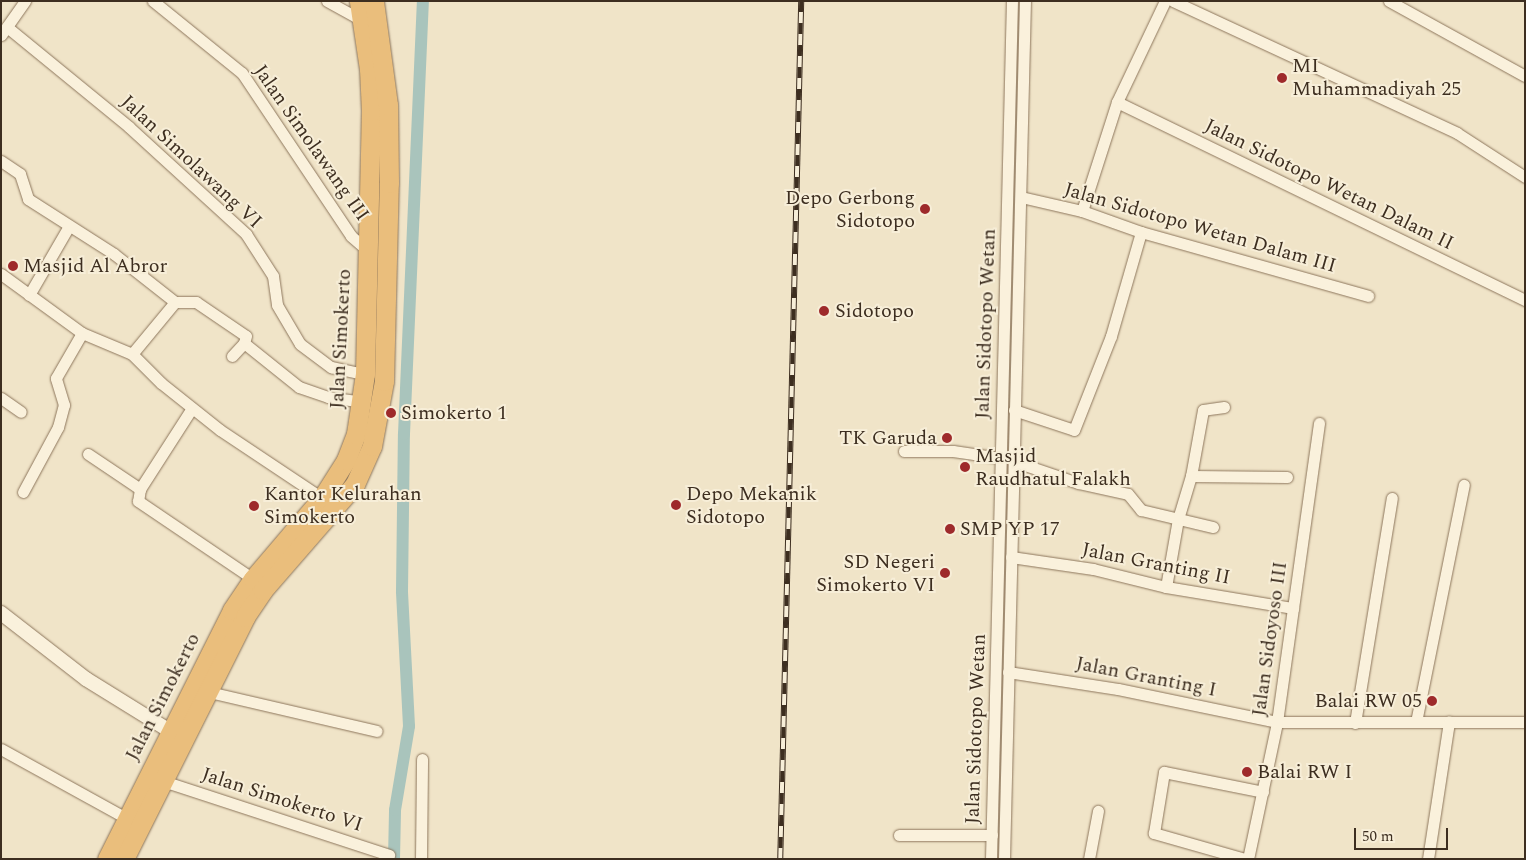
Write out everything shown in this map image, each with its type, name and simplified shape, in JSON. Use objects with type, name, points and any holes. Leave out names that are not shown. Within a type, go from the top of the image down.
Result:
[{"type":"highway","points":[[358,1],[371,25]]},
{"type":"highway","points":[[371,25],[374,1]]},
{"type":"highway","name":"Jalan Simokerto","points":[[124,859],[163,781],[178,734],[232,610],[253,579],[322,498],[346,460],[362,402],[365,374],[371,25]]},
{"type":"highway","name":"Jalan Simokerto","points":[[107,859],[178,734],[209,692],[245,618],[263,590],[355,484],[372,446],[384,381],[389,183],[388,104],[371,25]]},
{"type":"street","points":[[4,31],[25,1]]},
{"type":"street","name":"Jalan Simolawang III","points":[[153,1],[242,73],[351,236],[368,251]]},
{"type":"street","points":[[327,1],[371,25]]},
{"type":"street","name":"Jalan Sidotopo Wetan","points":[[991,859],[1012,1]]},
{"type":"street","name":"Jalan Sidotopo Wetan","points":[[1004,859],[1025,1]]},
{"type":"street","points":[[1082,211],[1117,102],[1166,1]]},
{"type":"street","points":[[1173,1],[1457,134],[1525,177]]},
{"type":"street","points":[[1389,1],[1525,76]]},
{"type":"street","name":"Jalan Simolawang VI","points":[[4,31],[129,127],[246,234],[273,276],[277,305],[300,344],[331,367],[365,374]]},
{"type":"street","name":"Jalan Sidotopo Wetan Dalam II","points":[[1117,102],[1525,300]]},
{"type":"street","points":[[1,161],[20,174],[28,199],[114,254],[175,302],[196,302],[246,336],[244,343],[232,356]]},
{"type":"street","name":"Jalan Sidotopo Wetan Dalam III","points":[[1021,196],[1082,211],[1141,232],[1368,296]]},
{"type":"street","points":[[29,296],[69,226]]},
{"type":"street","points":[[1014,410],[1073,431],[1111,336],[1141,232]]},
{"type":"street","points":[[1,274],[82,333],[132,354],[192,408],[322,498]]},
{"type":"street","points":[[132,354],[175,302]]},
{"type":"street","points":[[23,492],[58,427],[64,405],[56,378],[82,333]]},
{"type":"street","points":[[244,343],[299,387],[328,397],[362,402]]},
{"type":"street","points":[[1,398],[21,412]]},
{"type":"street","points":[[1166,587],[1178,519],[1191,476],[1203,410],[1224,407]]},
{"type":"street","points":[[192,408],[140,489],[138,501],[253,579]]},
{"type":"street","name":"Jalan Sidoyoso III","points":[[1247,859],[1277,722],[1319,423]]},
{"type":"street","points":[[904,451],[953,451],[1001,458]]},
{"type":"street","points":[[88,454],[140,489]]},
{"type":"street","points":[[1013,461],[1078,483],[1128,494],[1140,510],[1213,527]]},
{"type":"street","points":[[1191,476],[1287,477]]},
{"type":"street","points":[[1416,722],[1464,485]]},
{"type":"street","points":[[1355,723],[1392,498]]},
{"type":"street","name":"Jalan Granting II","points":[[1011,557],[1092,569],[1166,587],[1293,608]]},
{"type":"street","points":[[1,613],[86,679],[178,734]]},
{"type":"street","name":"Jalan Granting I","points":[[1008,672],[1118,689],[1277,722],[1525,722]]},
{"type":"street","points":[[209,692],[377,731]]},
{"type":"street","points":[[1428,859],[1449,722]]},
{"type":"street","points":[[995,745],[1008,745]]},
{"type":"street","points":[[1,749],[128,819]]},
{"type":"street","points":[[421,859],[422,759]]},
{"type":"street","points":[[1247,859],[1154,833],[1164,772],[1263,792]]},
{"type":"street","name":"Jalan Simokerto VI","points":[[163,781],[390,855]]},
{"type":"street","points":[[1089,859],[1098,811]]},
{"type":"street","points":[[899,835],[992,835]]},
{"type":"waterway","points":[[394,859],[395,810],[409,726],[402,591],[404,434],[423,1]]},
{"type":"railway","points":[[780,859],[801,1]]},
{"type":"place","name":"MI Muhammadiyah 25","points":[[1282,78]]},
{"type":"place","name":"Depo Gerbong Sidotopo","points":[[925,209]]},
{"type":"place","name":"Masjid Al Abror","points":[[13,266]]},
{"type":"place","name":"Sidotopo","points":[[824,311]]},
{"type":"place","name":"Simokerto 1","points":[[391,413]]},
{"type":"place","name":"TK Garuda","points":[[947,438]]},
{"type":"place","name":"Masjid Raudhatul Falakh","points":[[965,467]]},
{"type":"place","name":"Depo Mekanik Sidotopo","points":[[676,505]]},
{"type":"place","name":"Kantor Kelurahan Simokerto","points":[[254,506]]},
{"type":"place","name":"SMP YP 17","points":[[950,529]]},
{"type":"place","name":"SD Negeri Simokerto VI","points":[[945,573]]},
{"type":"place","name":"Balai RW 05","points":[[1432,701]]},
{"type":"place","name":"Balai RW I","points":[[1247,772]]}]
